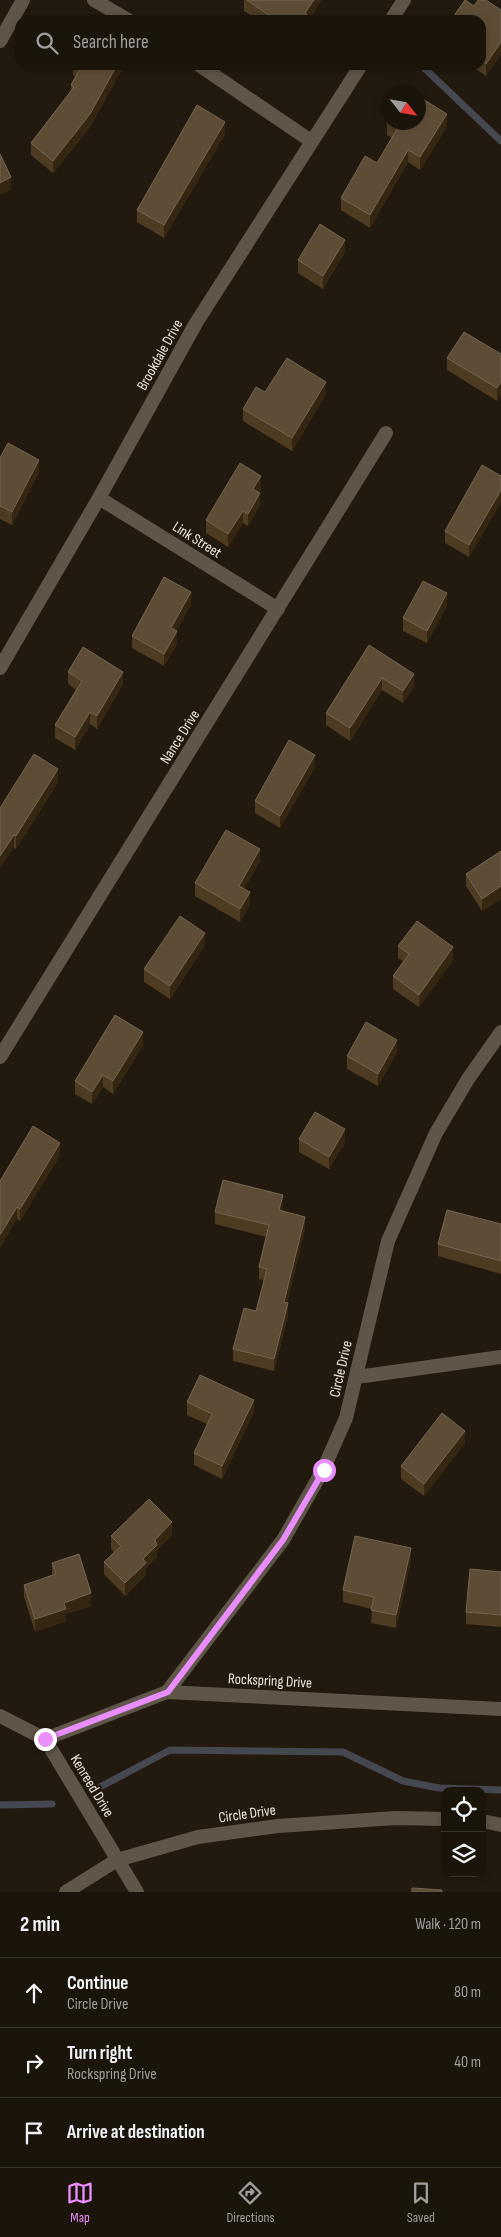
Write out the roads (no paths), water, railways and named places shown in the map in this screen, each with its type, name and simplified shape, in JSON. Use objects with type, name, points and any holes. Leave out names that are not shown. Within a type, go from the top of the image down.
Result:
[{"type":"street","points":[[0,41],[22,0]]},
{"type":"street","points":[[94,0],[120,15]]},
{"type":"street","points":[[394,15],[404,0]]},
{"type":"street","points":[[206,70],[311,141]]},
{"type":"street","name":"Brookdale Drive","points":[[0,668],[99,498],[196,323],[358,70]]},
{"type":"street","name":"Nance Drive","points":[[0,1057],[386,433]]},
{"type":"street","name":"Link Street","points":[[99,498],[278,610]]},
{"type":"street","name":"Circle Drive","points":[[168,1692],[283,1540],[324,1470],[346,1418],[392,1232],[436,1133],[468,1079],[501,1032]]},
{"type":"street","points":[[357,1377],[501,1356]]},
{"type":"street","name":"Rockspring Drive","points":[[45,1739],[168,1692],[501,1709]]},
{"type":"street","points":[[0,1716],[45,1739]]},
{"type":"street","name":"Kenreed Drive","points":[[45,1739],[137,1892]]},
{"type":"street","name":"Circle Drive","points":[[66,1892],[117,1860],[198,1837],[278,1826],[396,1818],[441,1819]]},
{"type":"street","points":[[486,1822],[501,1825]]},
{"type":"waterway","points":[[426,70],[501,141]]},
{"type":"waterway","points":[[100,1787],[170,1750],[343,1752],[403,1781],[439,1788],[501,1790]]},
{"type":"waterway","points":[[0,1805],[52,1804]]}]
